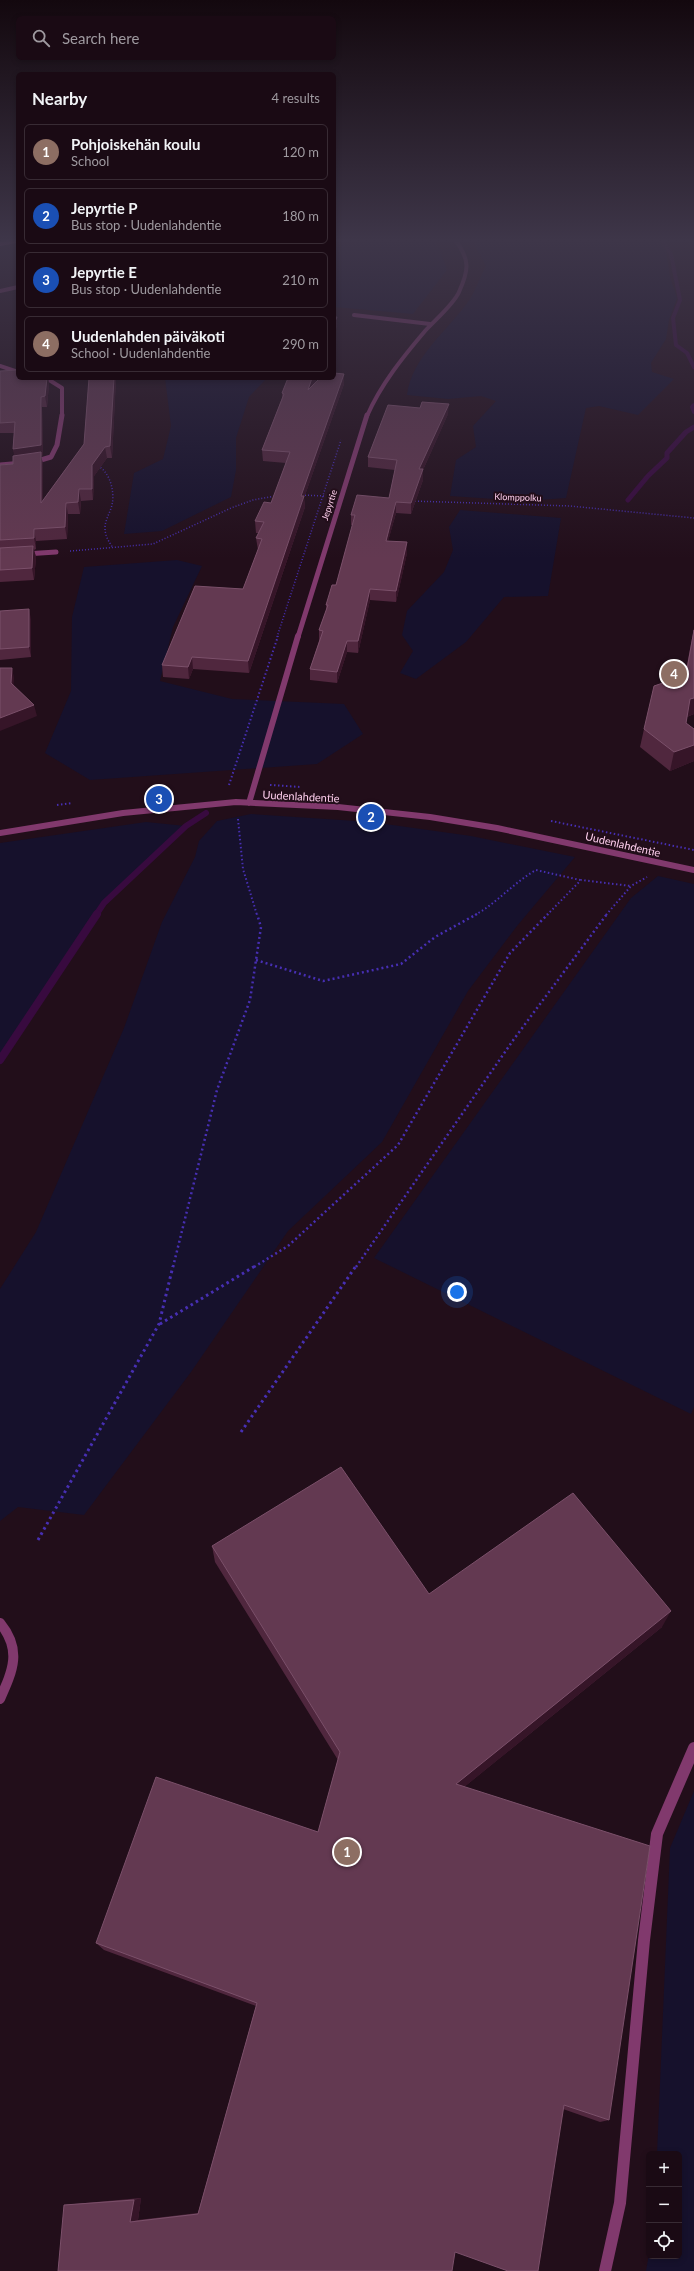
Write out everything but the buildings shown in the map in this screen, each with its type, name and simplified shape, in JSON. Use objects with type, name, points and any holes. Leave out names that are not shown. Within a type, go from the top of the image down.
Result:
[{"type":"street","name":"Jepyrtie","points":[[249,803],[340,497],[367,415],[382,386],[412,347]]},
{"type":"street","points":[[0,366],[16,371]]},
{"type":"street","points":[[0,465],[39,461],[50,458],[57,451],[63,391],[58,383],[51,380]]},
{"type":"street","points":[[16,555],[56,552]]},
{"type":"street","name":"Uudenlahdentie","points":[[0,833],[123,813],[236,802],[338,807],[430,817],[583,845],[694,870]]},
{"type":"street","points":[[0,1623],[10,1632],[15,1654],[11,1674],[0,1699]]},
{"type":"street","points":[[604,2271],[620,2203],[644,1940],[657,1834],[694,1748]]},
{"type":"path","points":[[94,465],[101,466],[110,480],[113,502],[105,524],[105,537],[113,548]]},
{"type":"path","points":[[300,495],[340,497]]},
{"type":"path","points":[[56,552],[153,544],[231,508],[253,500],[281,496]]},
{"type":"path","name":"Klomppolku","points":[[406,501],[570,506],[694,518]]},
{"type":"path","points":[[38,1540],[159,1324],[217,1090],[250,1000],[261,927],[243,869],[236,802]]},
{"type":"path","points":[[240,1432],[514,1039],[599,923],[631,886],[649,876],[659,862],[663,845]]},
{"type":"path","points":[[256,960],[323,981],[401,964],[435,938],[484,910],[518,880],[536,870],[581,880],[631,886]]},
{"type":"path","points":[[159,1324],[288,1246],[398,1146],[510,953],[581,880]]},
{"type":"shaded area","points":[[430,347],[661,347],[651,363],[652,372],[674,379],[638,415],[599,406],[586,408],[566,498],[525,501],[450,496],[456,460],[476,447],[473,426],[496,401],[481,396],[448,399],[407,395],[410,381]]},
{"type":"shaded area","points":[[165,380],[265,380],[249,397],[236,438],[236,470],[231,497],[162,531],[124,534],[134,473],[163,459],[171,426]]},
{"type":"shaded area","points":[[460,510],[561,518],[548,596],[504,597],[466,642],[416,679],[400,673],[413,651],[402,635],[407,611],[444,572],[453,550],[449,527]]},
{"type":"shaded area","points":[[177,560],[202,566],[173,627],[160,681],[232,699],[344,704],[363,734],[317,764],[90,780],[45,753],[71,691],[72,617],[84,567]]},
{"type":"shaded area","points":[[251,814],[371,822],[471,836],[575,857],[517,926],[468,991],[382,1142],[288,1231],[191,1372],[84,1515],[18,1507],[0,1521],[0,1289],[36,1232],[124,1028],[162,922],[195,857],[199,841],[217,821]]},
{"type":"shaded area","points":[[146,822],[186,826],[104,903],[0,1060],[0,843]]},
{"type":"shaded area","points":[[658,876],[694,884],[694,1407],[691,1414],[374,1258],[631,898]]},
{"type":"shaded area","points":[[694,1791],[694,2271],[646,2271],[648,2259],[682,2259],[682,2151],[657,2151],[670,1848]]},
{"type":"waterway","points":[[679,347],[687,353],[694,367]]},
{"type":"waterway","points":[[694,405],[692,407],[694,412]]},
{"type":"waterway","points":[[628,500],[648,476],[667,458],[667,453],[686,432],[694,427]]},
{"type":"waterway","points":[[96,915],[104,903],[186,826],[206,813]]},
{"type":"waterway","points":[[0,1060],[97,914]]},
{"type":"place","name":"Uudenlahden päiväkoti","points":[[674,674]]},
{"type":"place","name":"Jepyrtie E","points":[[159,799]]},
{"type":"place","name":"Jepyrtie P","points":[[371,817]]},
{"type":"place","name":"Pohjoiskehän koulu","points":[[347,1852]]}]
